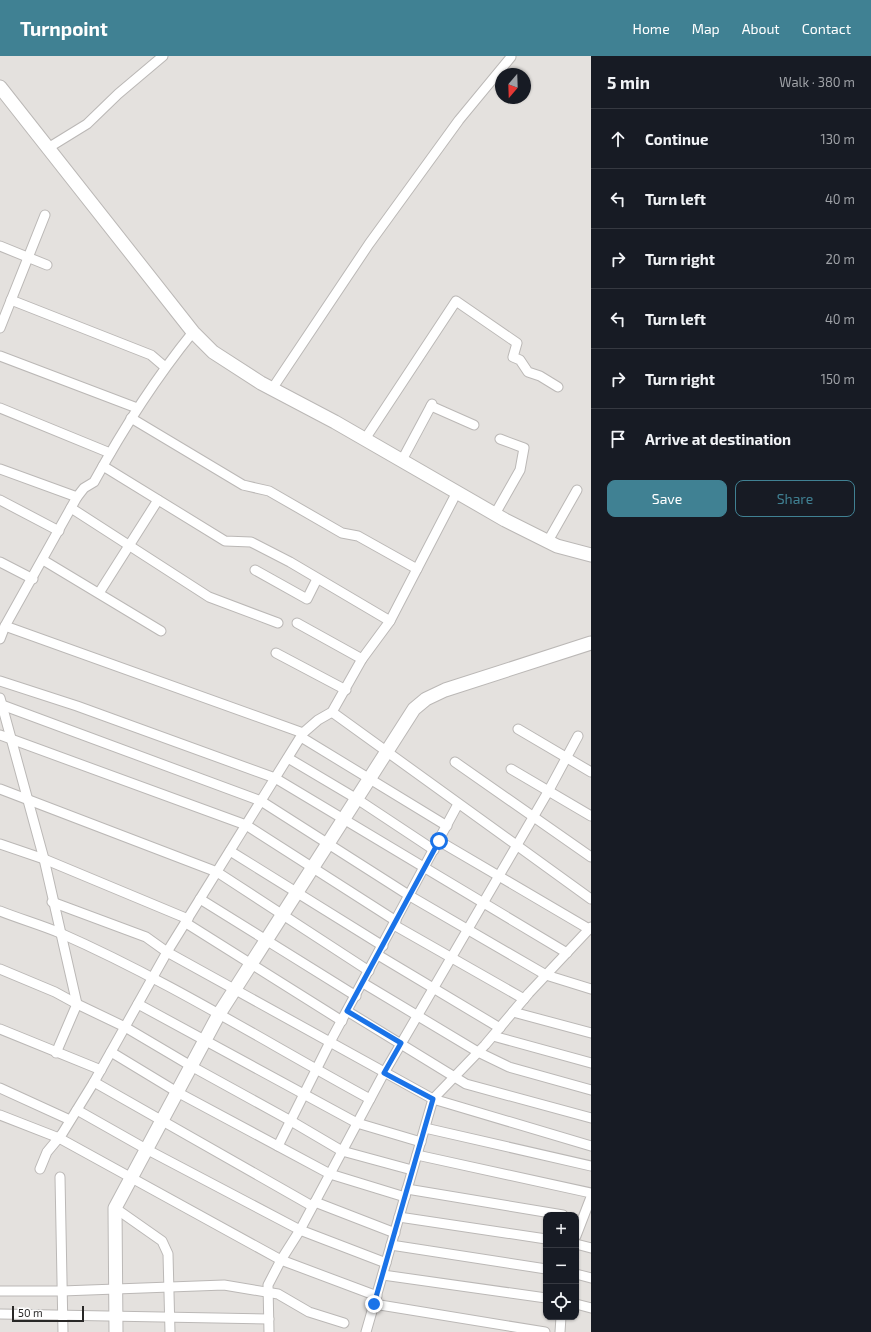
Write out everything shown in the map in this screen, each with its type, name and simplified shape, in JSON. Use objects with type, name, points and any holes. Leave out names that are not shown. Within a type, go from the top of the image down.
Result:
[{"type":"street","points":[[48,148],[87,124],[118,94],[163,56]]},
{"type":"street","points":[[272,389],[369,244],[459,120],[511,57]]},
{"type":"street","points":[[0,87],[193,332],[213,352],[272,389],[365,439],[495,514],[557,546],[591,555]]},
{"type":"street","points":[[0,328],[6,304],[28,258],[45,215]]},
{"type":"street","points":[[0,246],[47,265]]},
{"type":"street","points":[[365,439],[456,301],[518,343],[513,357],[520,360],[528,372],[540,376],[558,386]]},
{"type":"street","points":[[6,304],[151,355],[165,367]]},
{"type":"street","points":[[0,639],[5,626],[77,497],[84,488],[94,482],[137,408],[165,367],[193,332]]},
{"type":"street","points":[[0,356],[137,408]]},
{"type":"street","points":[[402,460],[432,405],[474,425]]},
{"type":"street","points":[[0,408],[110,453]]},
{"type":"street","points":[[131,418],[243,485],[269,492],[342,533],[358,536],[416,569]]},
{"type":"street","points":[[495,514],[520,470],[524,448],[500,439]]},
{"type":"street","points":[[103,466],[225,541],[251,542],[390,621]]},
{"type":"street","points":[[0,468],[77,497]]},
{"type":"street","points":[[548,541],[577,490]]},
{"type":"street","points":[[40,1169],[47,1152],[59,1138],[94,1082],[167,952],[302,735],[318,720],[332,712],[346,690],[362,659],[390,621],[457,492]]},
{"type":"street","points":[[0,500],[59,531]]},
{"type":"street","points":[[98,593],[158,500]]},
{"type":"street","points":[[71,508],[130,544],[210,597],[278,623]]},
{"type":"street","points":[[43,560],[161,631]]},
{"type":"street","points":[[0,562],[32,579]]},
{"type":"street","points":[[255,570],[306,599],[317,579]]},
{"type":"street","points":[[297,623],[362,659]]},
{"type":"street","points":[[5,626],[302,735],[447,826]]},
{"type":"street","points":[[116,1332],[115,1208],[219,1014],[414,709],[426,699],[445,690],[591,643]]},
{"type":"street","points":[[276,653],[346,690]]},
{"type":"street","points":[[0,681],[78,706],[275,778],[567,953]]},
{"type":"street","points":[[1,701],[44,859],[52,902],[76,1004],[56,1053]]},
{"type":"street","points":[[1,701],[261,801],[327,845],[410,896],[546,976],[591,989]]},
{"type":"street","points":[[332,712],[386,753],[591,899]]},
{"type":"street","points":[[518,729],[591,772]]},
{"type":"street","points":[[0,735],[246,825],[313,867],[395,923],[450,958],[524,999]]},
{"type":"street","points":[[269,1332],[268,1285],[281,1260],[300,1230],[384,1073],[549,790],[578,736]]},
{"type":"street","points":[[288,758],[357,799],[434,850]]},
{"type":"street","points":[[455,762],[591,857]]},
{"type":"street","points":[[511,770],[549,790],[591,816]]},
{"type":"street","points":[[0,789],[217,872],[369,971]]},
{"type":"street","points":[[278,1146],[330,1042],[410,896],[458,804]]},
{"type":"street","points":[[369,1331],[386,1263],[433,1099],[493,1036],[524,999],[590,928],[439,841]]},
{"type":"street","points":[[0,844],[44,859],[187,921],[251,964],[342,1021]]},
{"type":"street","points":[[230,851],[383,946]]},
{"type":"street","points":[[200,899],[356,996]]},
{"type":"street","points":[[52,902],[146,937],[167,952],[236,988],[384,1073],[433,1099],[591,1146]]},
{"type":"street","points":[[0,911],[59,933],[152,978],[370,1099]]},
{"type":"street","points":[[378,955],[500,1028]]},
{"type":"street","points":[[0,969],[54,992],[125,1027],[342,1151],[412,1170]]},
{"type":"street","points":[[363,983],[478,1052],[509,1067],[591,1090]]},
{"type":"street","points":[[138,1004],[303,1096],[357,1123],[421,1142]]},
{"type":"street","points":[[347,1011],[466,1084],[591,1118]]},
{"type":"street","points":[[514,1012],[591,1033]]},
{"type":"street","points":[[0,1029],[101,1070]]},
{"type":"street","points":[[493,1036],[591,1063]]},
{"type":"street","points":[[111,1052],[177,1092],[330,1174],[406,1193],[543,1212]]},
{"type":"street","points":[[94,1082],[314,1204],[395,1233]]},
{"type":"street","points":[[0,1088],[70,1120]]},
{"type":"street","points":[[77,1110],[146,1149],[300,1230],[386,1263]]},
{"type":"street","points":[[0,1115],[59,1138],[132,1176],[281,1260],[376,1300],[545,1332]]},
{"type":"street","points":[[425,1128],[591,1166]]},
{"type":"street","points":[[417,1155],[591,1193]]},
{"type":"street","points":[[60,1177],[63,1332]]},
{"type":"street","points":[[579,1218],[589,1209],[591,1197]]},
{"type":"street","points":[[115,1208],[162,1241],[168,1254],[170,1332]]},
{"type":"street","points":[[399,1218],[543,1239]]},
{"type":"street","points":[[391,1245],[543,1268]]},
{"type":"street","points":[[579,1245],[591,1248]]},
{"type":"street","points":[[383,1275],[543,1298]]},
{"type":"street","points":[[579,1275],[591,1278]]},
{"type":"street","points":[[0,1291],[62,1291],[224,1285],[268,1291],[278,1294],[310,1312],[344,1323]]},
{"type":"street","points":[[579,1305],[591,1308]]},
{"type":"street","points":[[0,1314],[269,1319]]},
{"type":"street","points":[[560,1332],[561,1320]]},
{"type":"route","points":[[374,1304],[433,1099],[384,1073],[401,1043],[347,1011],[388,938],[439,841]]}]
